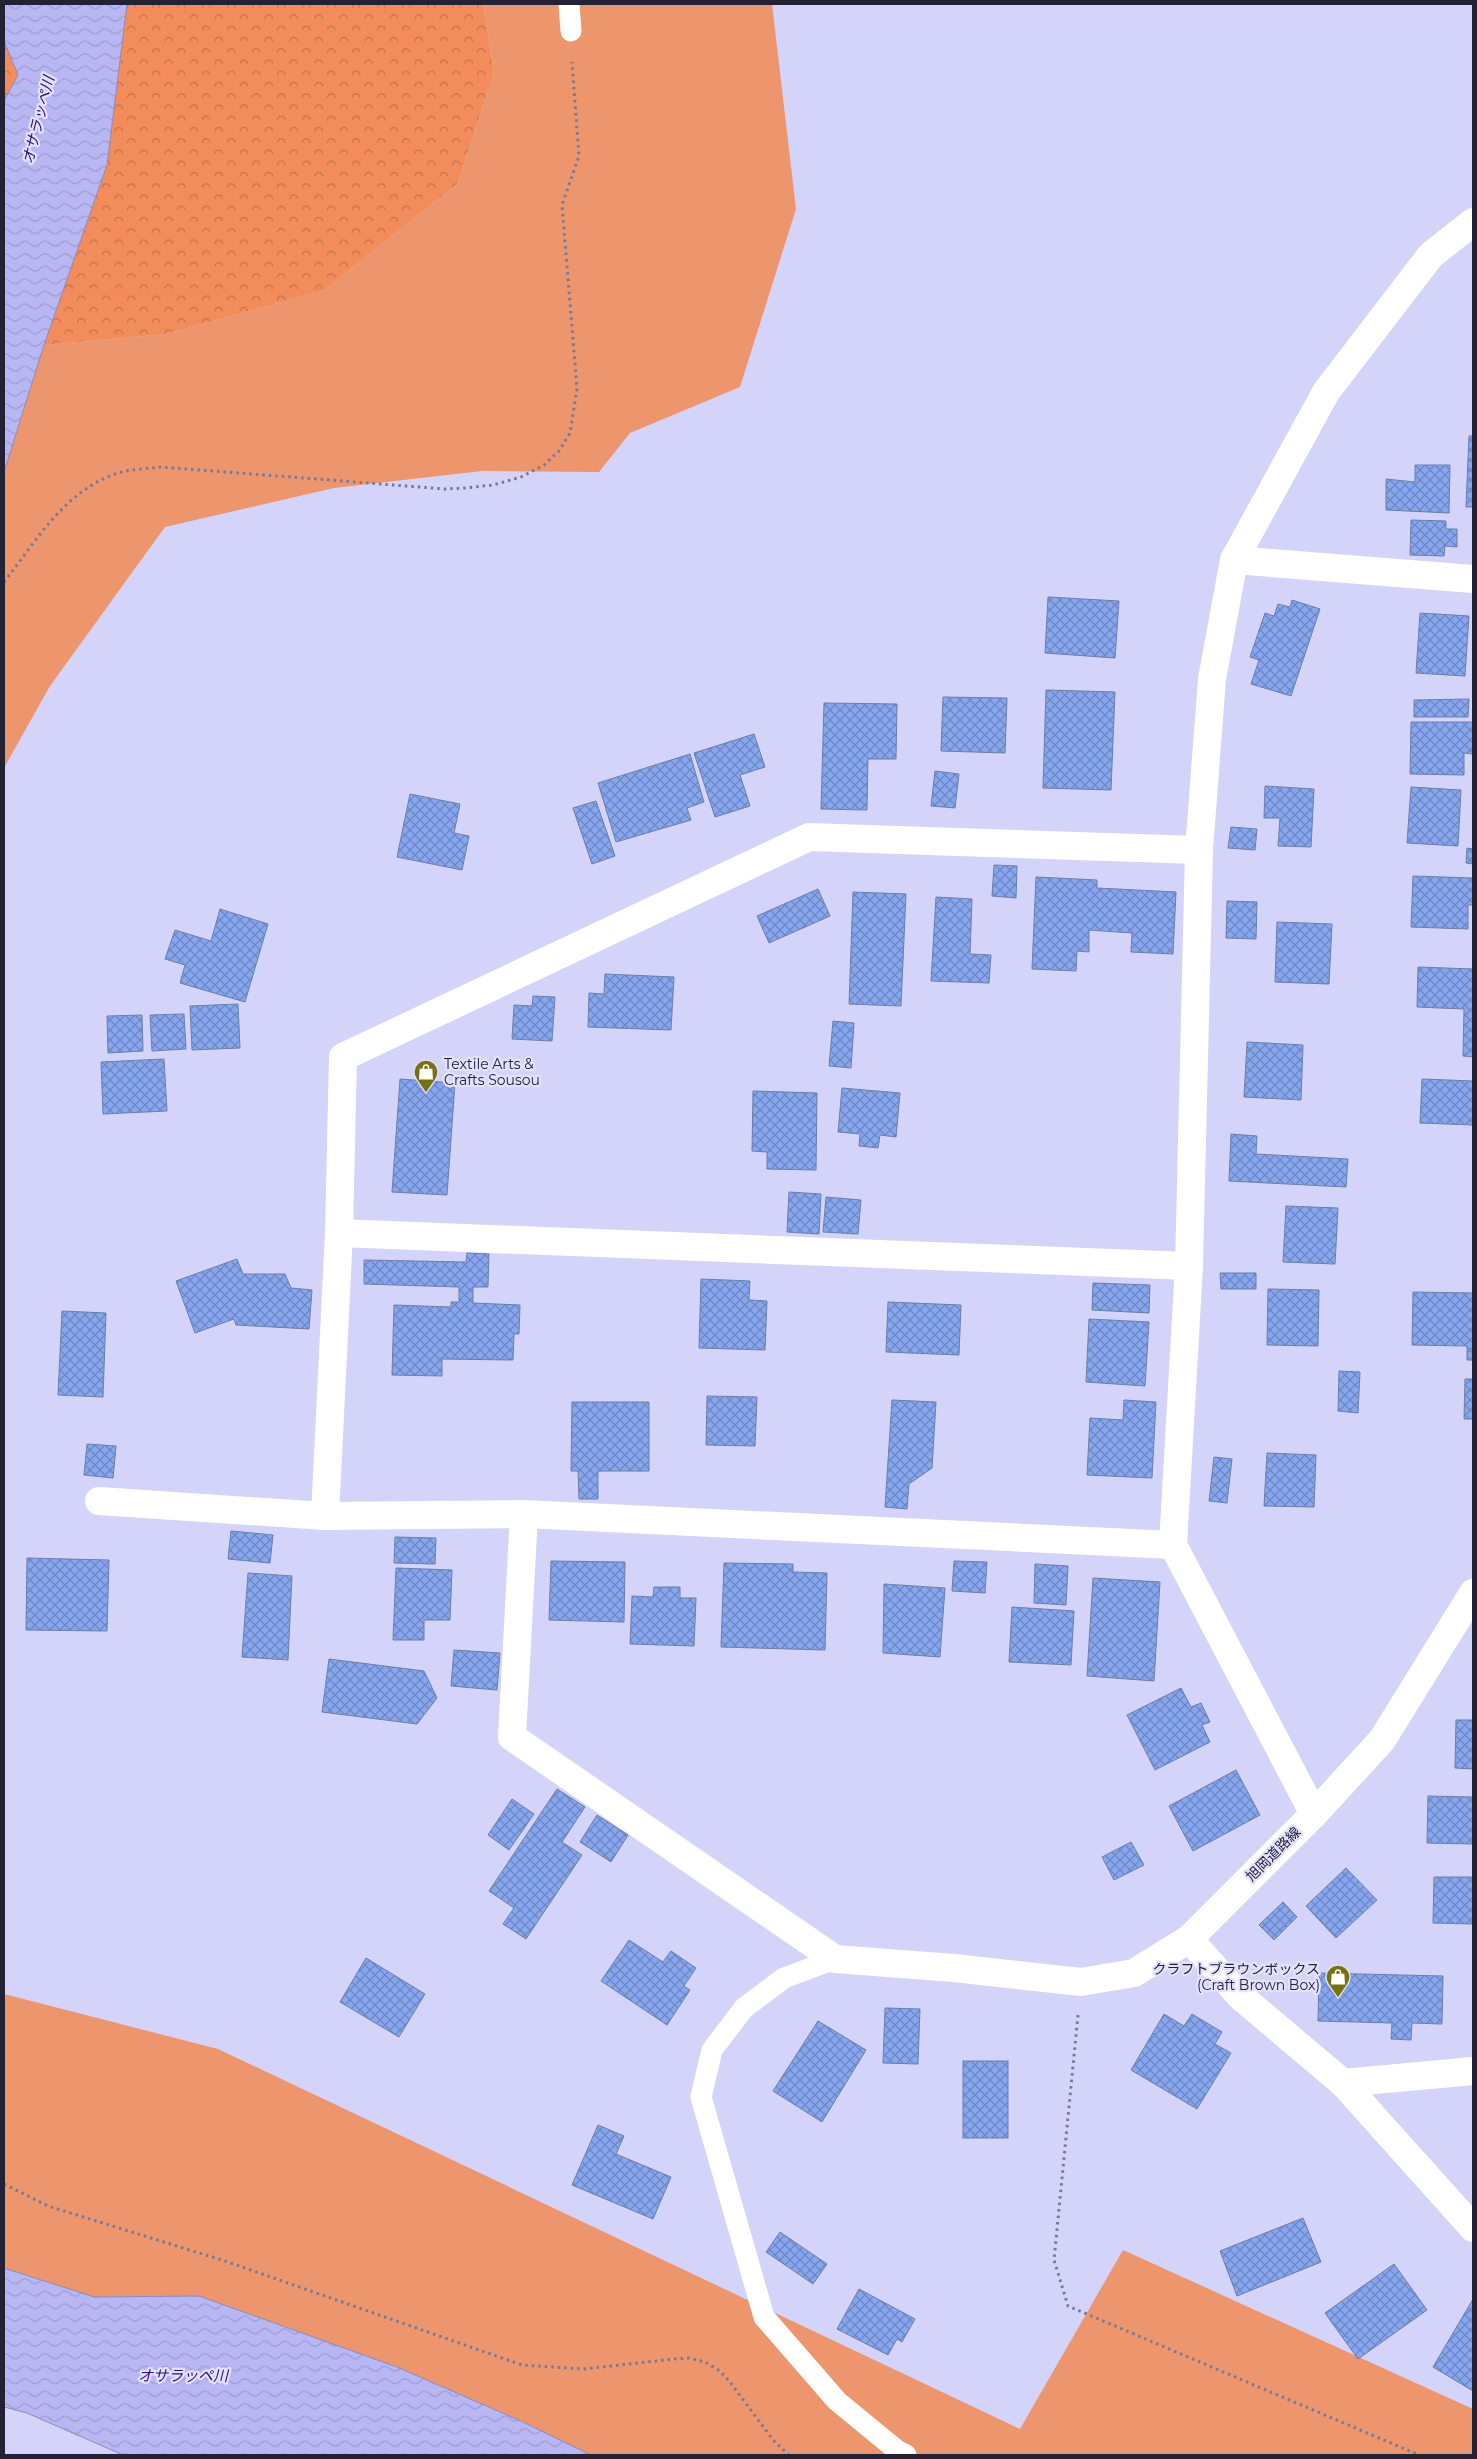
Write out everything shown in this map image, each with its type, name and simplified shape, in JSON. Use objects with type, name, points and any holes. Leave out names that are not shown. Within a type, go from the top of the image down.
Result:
[{"type":"street","points":[[1314,1814],[1173,1545],[1189,1266],[1199,850],[1212,679],[1234,560],[1326,392],[1431,255],[1473,222]]},
{"type":"street","points":[[1234,560],[1473,579]]},
{"type":"street","points":[[325,1516],[340,1233],[343,1057],[809,837],[1199,850]]},
{"type":"street","points":[[340,1233],[1189,1266]]},
{"type":"street","points":[[99,1501],[325,1516],[524,1514],[1173,1545]]},
{"type":"street","points":[[524,1514],[512,1737],[835,1959]]},
{"type":"street","name":"旭岡道路線","points":[[835,1959],[954,1968],[1081,1982],[1134,1974],[1189,1939],[1314,1814],[1382,1740],[1473,1594]]},
{"type":"street","points":[[1189,1939],[1240,1996],[1343,2083],[1473,2228]]},
{"type":"street","points":[[1343,2083],[1473,2070]]},
{"type":"lane","points":[[569,4],[571,32]]},
{"type":"lane","points":[[835,1959],[784,1978],[744,2008],[712,2050],[701,2097],[764,2317],[837,2401],[898,2451],[906,2455]]},
{"type":"path","points":[[4,582],[57,514],[72,499],[90,487],[116,474],[161,468],[445,489],[465,488],[493,485],[520,477],[544,465],[559,451],[570,432],[577,389],[562,205],[579,156],[571,32]]},
{"type":"path","points":[[1081,1982],[1054,2260],[1068,2306],[1419,2455]]},
{"type":"path","points":[[4,2184],[48,2206],[225,2261],[522,2365],[584,2369],[689,2358],[705,2362],[720,2371],[730,2382],[773,2440],[789,2455]]},
{"type":"shaded area","points":[[483,4],[772,4],[796,209],[740,387],[630,433],[599,472],[482,471],[334,488],[165,527],[50,686],[4,768],[4,472],[44,345],[166,334],[325,290],[458,183],[494,72]]},
{"type":"shaded area","points":[[4,1994],[218,2049],[1020,2429],[1123,2250],[1473,2409],[1473,2455],[591,2455],[523,2422],[397,2367],[199,2296],[94,2297],[4,2268]]},
{"type":"green space","points":[[127,4],[483,4],[494,72],[458,183],[325,290],[166,334],[44,345],[107,165]]},
{"type":"green space","points":[[4,41],[18,75],[4,101]]},
{"type":"water","name":"オサラッペ川","points":[[4,4],[127,4],[107,165],[44,345],[4,472],[4,101],[18,75],[4,41]]},
{"type":"water","name":"オサラッペ川","points":[[4,2268],[94,2297],[199,2296],[397,2367],[523,2422],[591,2455],[123,2455],[27,2413],[4,2407]]},
{"type":"building","points":[[1469,436],[1473,436],[1473,507],[1466,507]]},
{"type":"building","points":[[1415,465],[1450,465],[1449,513],[1386,510],[1386,479],[1415,482]]},
{"type":"building","points":[[1411,520],[1446,521],[1446,529],[1457,529],[1457,547],[1445,546],[1444,556],[1410,555]]},
{"type":"building","points":[[1048,597],[1119,601],[1115,658],[1045,653]]},
{"type":"building","points":[[1292,600],[1320,609],[1291,696],[1251,684],[1259,660],[1250,657],[1265,613],[1274,616],[1278,604],[1290,607]]},
{"type":"building","points":[[1420,613],[1469,616],[1465,676],[1416,673]]},
{"type":"building","points":[[1046,690],[1115,692],[1111,790],[1043,788]]},
{"type":"building","points":[[943,697],[1007,698],[1005,753],[941,751]]},
{"type":"building","points":[[1469,699],[1468,717],[1414,717],[1414,700]]},
{"type":"building","points":[[824,703],[897,704],[896,759],[868,759],[867,810],[821,809]]},
{"type":"building","points":[[1411,722],[1473,722],[1473,754],[1464,753],[1464,775],[1410,774]]},
{"type":"building","points":[[754,734],[765,767],[740,775],[750,806],[715,817],[694,753]]},
{"type":"building","points":[[690,754],[704,802],[687,808],[691,820],[616,842],[598,783]]},
{"type":"building","points":[[935,771],[959,774],[955,808],[931,806]]},
{"type":"building","points":[[1265,786],[1314,789],[1311,847],[1278,846],[1280,818],[1264,818]]},
{"type":"building","points":[[1411,787],[1461,790],[1458,846],[1407,843]]},
{"type":"building","points":[[410,794],[460,804],[454,833],[469,836],[462,870],[397,857]]},
{"type":"building","points":[[596,801],[615,856],[592,864],[573,808]]},
{"type":"building","points":[[1231,827],[1257,829],[1255,850],[1228,848]]},
{"type":"building","points":[[1467,848],[1473,849],[1473,864],[1466,863]]},
{"type":"building","points":[[994,865],[1017,866],[1016,898],[992,896]]},
{"type":"building","points":[[1413,876],[1473,878],[1473,905],[1468,905],[1468,929],[1411,927]]},
{"type":"building","points":[[1036,877],[1097,880],[1097,888],[1176,892],[1173,954],[1131,952],[1132,933],[1089,930],[1089,952],[1077,951],[1076,971],[1032,969]]},
{"type":"building","points":[[818,889],[830,916],[769,943],[757,916]]},
{"type":"building","points":[[853,892],[906,894],[901,1006],[849,1004]]},
{"type":"building","points":[[936,897],[972,899],[970,954],[991,955],[989,983],[931,981]]},
{"type":"building","points":[[1227,901],[1257,902],[1256,939],[1226,938]]},
{"type":"building","points":[[220,909],[268,924],[245,1002],[180,983],[185,965],[165,959],[175,930],[211,941]]},
{"type":"building","points":[[1277,922],[1332,924],[1329,984],[1275,982]]},
{"type":"building","points":[[1418,967],[1473,969],[1473,1057],[1463,1056],[1464,1009],[1417,1007]]},
{"type":"building","points":[[605,974],[674,977],[671,1030],[588,1027],[589,993],[604,994]]},
{"type":"building","points":[[533,996],[555,997],[552,1041],[512,1039],[514,1005],[532,1006]]},
{"type":"building","points":[[238,1004],[240,1048],[192,1050],[190,1006]]},
{"type":"building","points":[[184,1014],[186,1049],[152,1051],[150,1015]]},
{"type":"building","points":[[142,1015],[143,1051],[108,1053],[107,1016]]},
{"type":"building","points":[[833,1021],[854,1023],[851,1068],[829,1066]]},
{"type":"building","points":[[1247,1042],[1303,1045],[1301,1100],[1244,1097]]},
{"type":"building","points":[[164,1059],[167,1111],[103,1114],[101,1062]]},
{"type":"building","points":[[400,1079],[455,1083],[447,1195],[392,1192]]},
{"type":"building","points":[[1422,1079],[1473,1081],[1473,1125],[1420,1123]]},
{"type":"building","points":[[842,1088],[900,1093],[896,1137],[880,1135],[878,1148],[859,1146],[860,1134],[838,1132]]},
{"type":"building","points":[[753,1091],[817,1093],[816,1170],[767,1169],[767,1152],[752,1151]]},
{"type":"building","points":[[1231,1134],[1257,1136],[1256,1154],[1348,1159],[1346,1187],[1229,1181]]},
{"type":"building","points":[[789,1192],[821,1194],[819,1234],[787,1232]]},
{"type":"building","points":[[826,1197],[861,1200],[858,1234],[823,1232]]},
{"type":"building","points":[[1286,1206],[1338,1208],[1335,1264],[1283,1262]]},
{"type":"building","points":[[467,1253],[489,1254],[488,1287],[473,1287],[473,1303],[520,1305],[519,1334],[514,1334],[513,1360],[442,1359],[442,1376],[392,1375],[394,1305],[451,1307],[451,1302],[459,1302],[459,1287],[364,1284],[364,1260],[466,1262]]},
{"type":"building","points":[[237,1259],[243,1274],[285,1274],[291,1288],[312,1290],[309,1329],[236,1325],[234,1319],[195,1333],[176,1281]]},
{"type":"building","points":[[1220,1273],[1256,1273],[1256,1289],[1221,1289]]},
{"type":"building","points":[[701,1279],[750,1281],[749,1300],[767,1301],[765,1350],[699,1348]]},
{"type":"building","points":[[1093,1283],[1150,1285],[1149,1313],[1092,1310]]},
{"type":"building","points":[[1268,1289],[1319,1290],[1318,1346],[1267,1345]]},
{"type":"building","points":[[1413,1292],[1473,1293],[1473,1360],[1467,1360],[1467,1346],[1412,1345]]},
{"type":"building","points":[[888,1302],[961,1305],[959,1355],[886,1352]]},
{"type":"building","points":[[62,1311],[106,1313],[103,1397],[58,1395]]},
{"type":"building","points":[[1089,1319],[1149,1322],[1145,1386],[1086,1382]]},
{"type":"building","points":[[1339,1371],[1360,1372],[1358,1413],[1338,1411]]},
{"type":"building","points":[[1465,1379],[1473,1379],[1473,1419],[1464,1419]]},
{"type":"building","points":[[707,1396],[757,1397],[755,1446],[706,1445]]},
{"type":"building","points":[[892,1400],[936,1402],[932,1468],[909,1484],[907,1509],[885,1507]]},
{"type":"building","points":[[1124,1400],[1156,1402],[1152,1478],[1087,1475],[1090,1418],[1123,1420]]},
{"type":"building","points":[[572,1402],[649,1402],[649,1471],[598,1471],[598,1499],[579,1499],[578,1471],[571,1471]]},
{"type":"building","points":[[87,1444],[116,1446],[113,1478],[84,1475]]},
{"type":"building","points":[[1267,1453],[1316,1455],[1314,1507],[1264,1506]]},
{"type":"building","points":[[1214,1457],[1232,1459],[1227,1503],[1209,1501]]},
{"type":"building","points":[[231,1531],[273,1535],[270,1563],[228,1559]]},
{"type":"building","points":[[395,1537],[436,1538],[435,1564],[394,1563]]},
{"type":"building","points":[[27,1558],[109,1560],[107,1631],[26,1630]]},
{"type":"building","points":[[551,1561],[625,1562],[624,1622],[549,1620]]},
{"type":"building","points":[[954,1561],[987,1562],[985,1593],[952,1591]]},
{"type":"building","points":[[724,1563],[793,1564],[793,1572],[827,1573],[825,1650],[721,1647]]},
{"type":"building","points":[[1035,1564],[1068,1566],[1066,1605],[1034,1603]]},
{"type":"building","points":[[396,1568],[452,1570],[450,1620],[424,1620],[424,1640],[393,1640]]},
{"type":"building","points":[[248,1573],[292,1576],[288,1660],[242,1657]]},
{"type":"building","points":[[1093,1578],[1160,1582],[1154,1681],[1087,1676]]},
{"type":"building","points":[[884,1584],[945,1588],[940,1657],[883,1653]]},
{"type":"building","points":[[654,1587],[680,1587],[680,1598],[696,1598],[694,1646],[630,1644],[632,1596],[653,1597]]},
{"type":"building","points":[[1012,1607],[1074,1611],[1071,1665],[1009,1662]]},
{"type":"building","points":[[454,1650],[500,1653],[497,1690],[451,1686]]},
{"type":"building","points":[[329,1659],[424,1671],[437,1698],[417,1724],[322,1712]]},
{"type":"building","points":[[1181,1688],[1191,1707],[1201,1703],[1210,1722],[1202,1725],[1210,1742],[1155,1770],[1127,1715]]},
{"type":"building","points":[[1456,1720],[1473,1720],[1473,1769],[1455,1768]]},
{"type":"building","points":[[1236,1770],[1260,1815],[1193,1851],[1169,1806]]},
{"type":"building","points":[[557,1789],[585,1807],[562,1842],[582,1855],[526,1939],[503,1924],[514,1908],[489,1891]]},
{"type":"building","points":[[1428,1796],[1473,1797],[1473,1844],[1427,1843]]},
{"type":"building","points":[[512,1799],[534,1814],[509,1850],[488,1835]]},
{"type":"building","points":[[597,1815],[628,1835],[611,1862],[580,1842]]},
{"type":"building","points":[[1131,1842],[1144,1865],[1114,1880],[1102,1857]]},
{"type":"building","points":[[1346,1868],[1377,1900],[1336,1938],[1306,1906]]},
{"type":"building","points":[[1434,1877],[1473,1877],[1473,1924],[1433,1923]]},
{"type":"building","points":[[1283,1902],[1297,1917],[1274,1940],[1259,1925]]},
{"type":"building","points":[[629,1940],[663,1962],[671,1951],[696,1968],[684,1986],[690,1990],[667,2025],[601,1981]]},
{"type":"building","points":[[366,1958],[425,1994],[399,2037],[340,2002]]},
{"type":"building","points":[[1319,1973],[1443,1976],[1442,2024],[1412,2023],[1411,2040],[1391,2039],[1392,2023],[1318,2021]]},
{"type":"building","points":[[885,2008],[920,2009],[918,2064],[883,2063]]},
{"type":"building","points":[[1164,2014],[1184,2026],[1192,2014],[1222,2032],[1215,2044],[1231,2053],[1197,2109],[1131,2070]]},
{"type":"building","points":[[818,2021],[866,2050],[822,2122],[773,2091]]},
{"type":"building","points":[[963,2061],[1008,2061],[1008,2138],[963,2138]]},
{"type":"building","points":[[598,2125],[624,2136],[616,2154],[671,2177],[653,2219],[572,2185]]},
{"type":"building","points":[[1303,2218],[1321,2262],[1237,2296],[1220,2251]]},
{"type":"building","points":[[780,2232],[827,2264],[813,2284],[766,2252]]},
{"type":"building","points":[[1394,2264],[1427,2310],[1358,2359],[1325,2313]]},
{"type":"building","points":[[859,2289],[915,2319],[902,2342],[897,2339],[888,2355],[837,2329]]},
{"type":"building","points":[[1473,2299],[1473,2391],[1433,2367]]},
{"type":"place","name":"Textile Arts & Crafts Sousou","points":[[426,1093]]},
{"type":"place","name":"クラフトブラウンボックス (Craft Brown Box)","points":[[1338,1998]]}]
